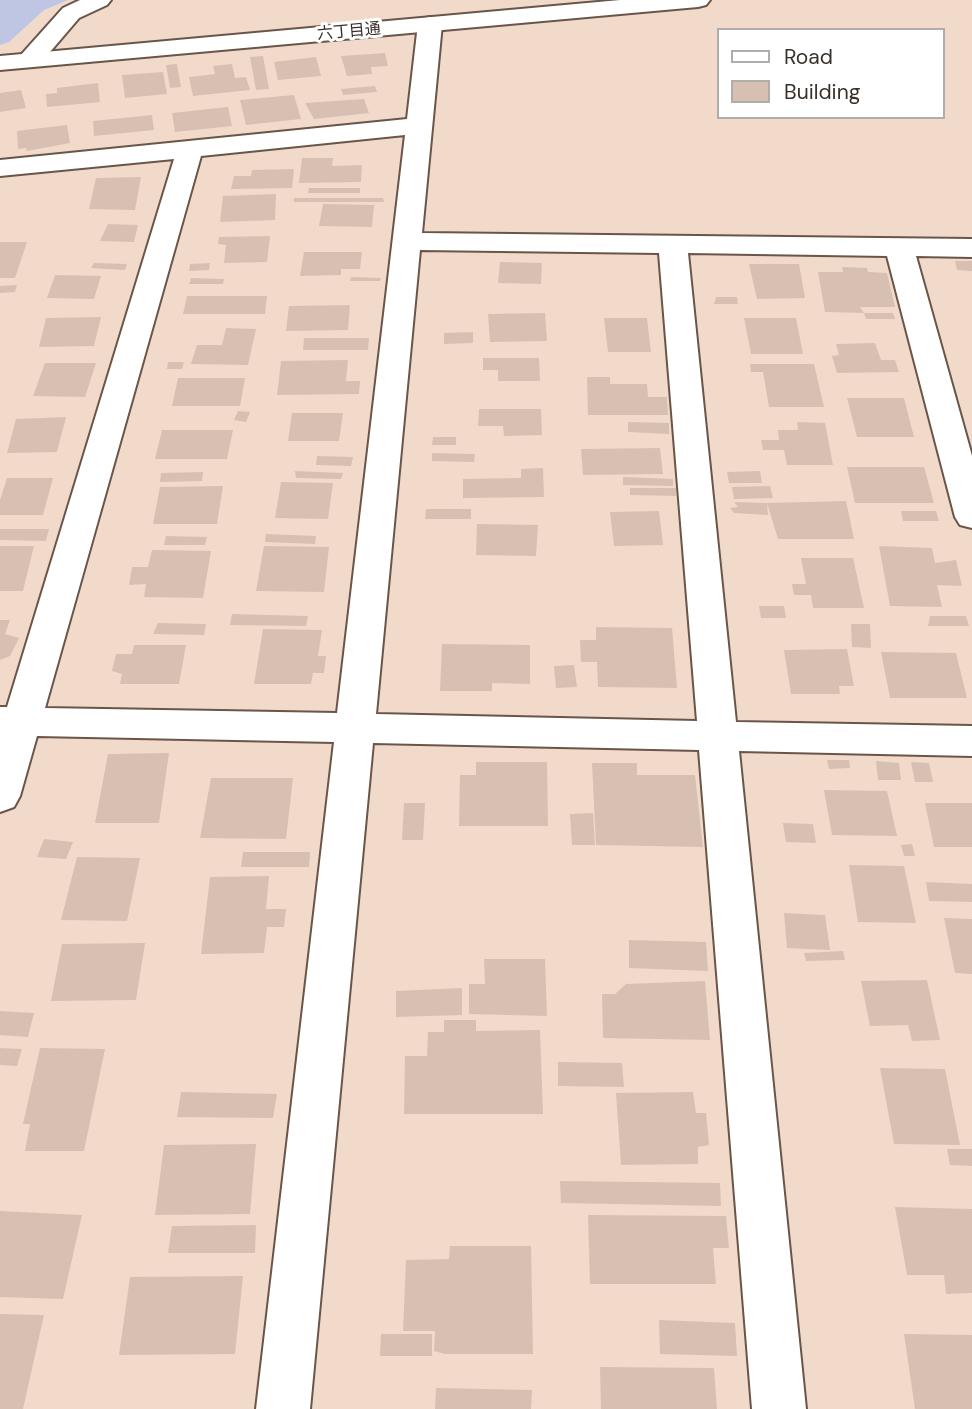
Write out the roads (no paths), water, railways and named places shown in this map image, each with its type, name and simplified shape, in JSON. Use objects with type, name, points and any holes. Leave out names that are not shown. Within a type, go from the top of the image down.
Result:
[{"type":"street","points":[[29,61],[71,13],[99,0]]},
{"type":"street","name":"六丁目通","points":[[0,63],[698,0]]},
{"type":"street","points":[[283,1409],[430,24]]},
{"type":"street","points":[[0,169],[419,126]]},
{"type":"street","points":[[0,796],[11,721],[190,149]]},
{"type":"street","points":[[407,241],[972,248]]},
{"type":"street","points":[[673,244],[779,1409]]},
{"type":"street","points":[[899,247],[972,517]]},
{"type":"street","points":[[11,721],[972,741]]}]
